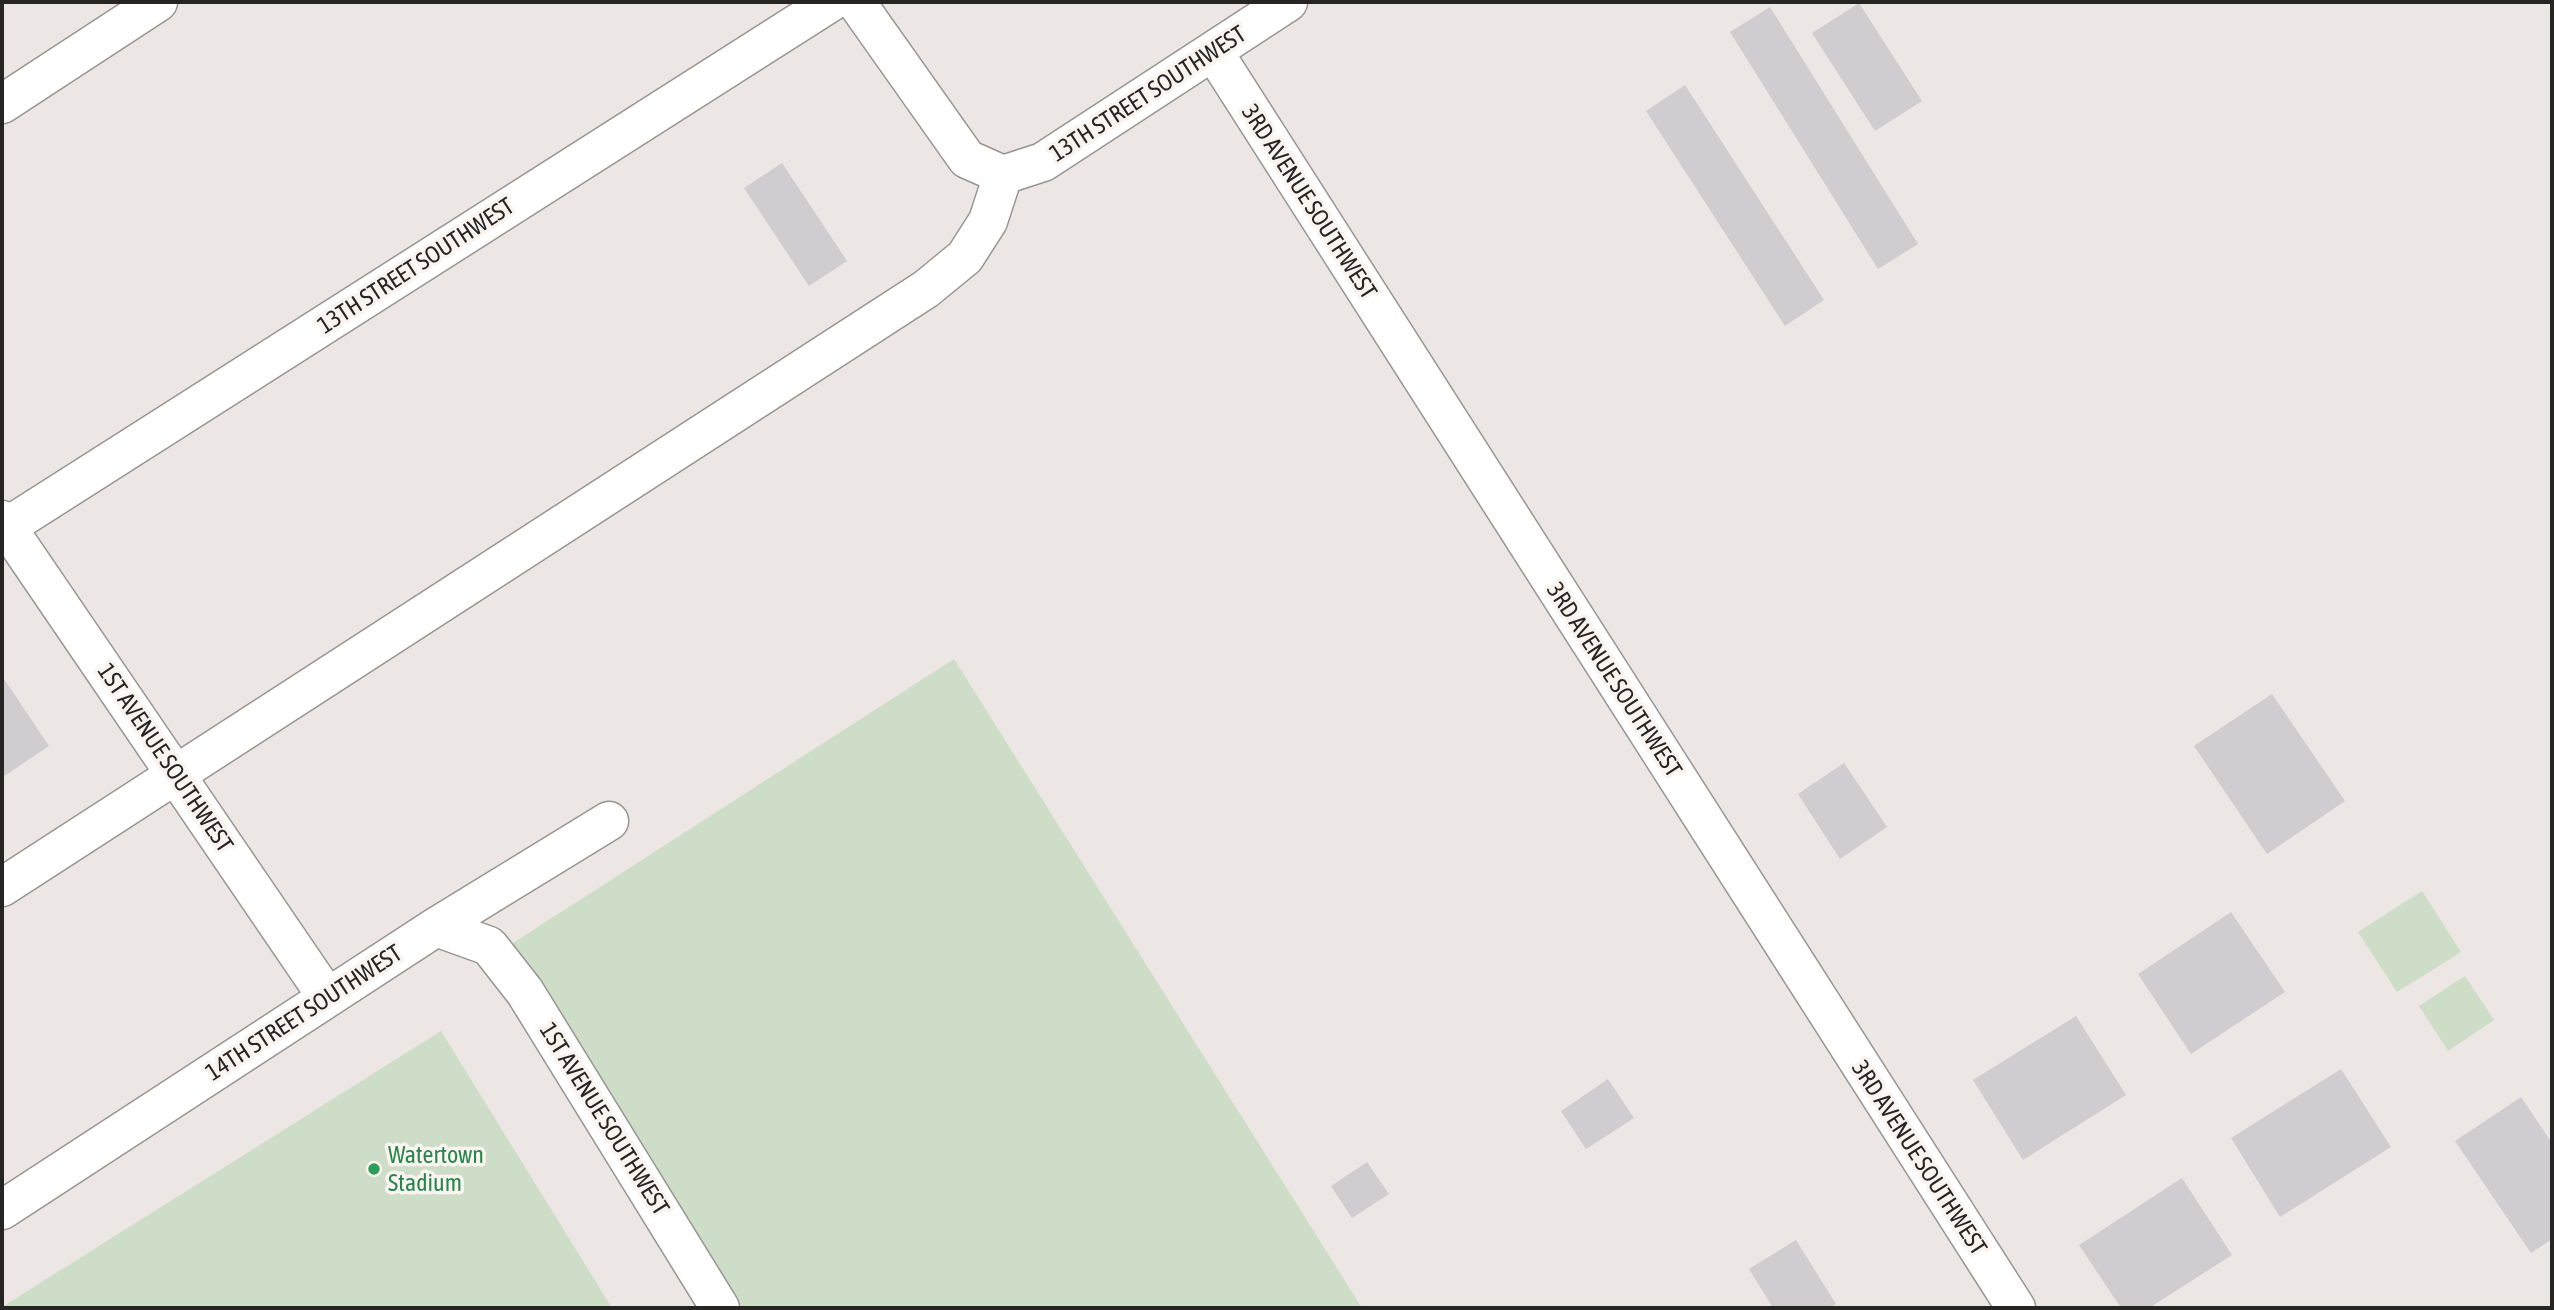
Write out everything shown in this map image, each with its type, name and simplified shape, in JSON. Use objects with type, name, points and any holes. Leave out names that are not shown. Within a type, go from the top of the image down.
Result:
[{"type":"street","points":[[2,104],[158,2]]},
{"type":"street","name":"13TH STREET SOUTHWEST","points":[[3,526],[831,2]]},
{"type":"street","points":[[2,887],[926,289],[965,257],[988,221],[1003,175],[967,159],[856,2]]},
{"type":"street","name":"13TH STREET SOUTHWEST","points":[[1003,175],[1043,162],[1288,2]]},
{"type":"street","name":"3RD AVENUE SOUTHWEST","points":[[1213,51],[2016,1308]]},
{"type":"street","name":"1ST AVENUE SOUTHWEST","points":[[3,526],[327,997]]},
{"type":"street","name":"14TH STREET SOUTHWEST","points":[[2,1210],[436,927],[609,821]]},
{"type":"street","name":"1ST AVENUE SOUTHWEST","points":[[436,927],[489,946],[525,992],[720,1308]]},
{"type":"green space","points":[[954,659],[1362,1308],[743,1308],[513,943]]},
{"type":"green space","points":[[2422,891],[2461,952],[2397,992],[2358,932]]},
{"type":"green space","points":[[2465,976],[2494,1020],[2448,1051],[2419,1006]]},
{"type":"green space","name":"Watertown Stadium","points":[[441,1031],[612,1308],[2,1308],[2,1307]]},
{"type":"building","points":[[1859,3],[1922,101],[1875,131],[1812,33]]},
{"type":"building","points":[[1770,7],[1918,244],[1878,269],[1730,32]]},
{"type":"building","points":[[1685,85],[1824,300],[1785,326],[1646,111]]},
{"type":"building","points":[[782,163],[847,261],[809,286],[744,188]]},
{"type":"building","points":[[2,676],[49,746],[3,777],[2,774]]},
{"type":"building","points":[[2272,694],[2345,801],[2267,854],[2194,746]]},
{"type":"building","points":[[1844,763],[1887,827],[1840,859],[1798,794]]},
{"type":"building","points":[[2231,912],[2285,992],[2191,1054],[2138,974]]},
{"type":"building","points":[[2076,1016],[2126,1095],[2023,1160],[1973,1080]]},
{"type":"building","points":[[2341,1069],[2391,1147],[2280,1217],[2231,1138]]},
{"type":"building","points":[[1608,1079],[1634,1118],[1586,1149],[1561,1111]]},
{"type":"building","points":[[2521,1097],[2552,1143],[2552,1239],[2531,1253],[2455,1141]]},
{"type":"building","points":[[1367,1162],[1389,1194],[1352,1218],[1331,1186]]},
{"type":"building","points":[[2182,1178],[2232,1255],[2149,1308],[2121,1308],[2079,1245]]},
{"type":"building","points":[[1796,1240],[1836,1304],[1829,1308],[1773,1308],[1749,1269]]},
{"type":"place","name":"Watertown Stadium","points":[[374,1169]]}]
